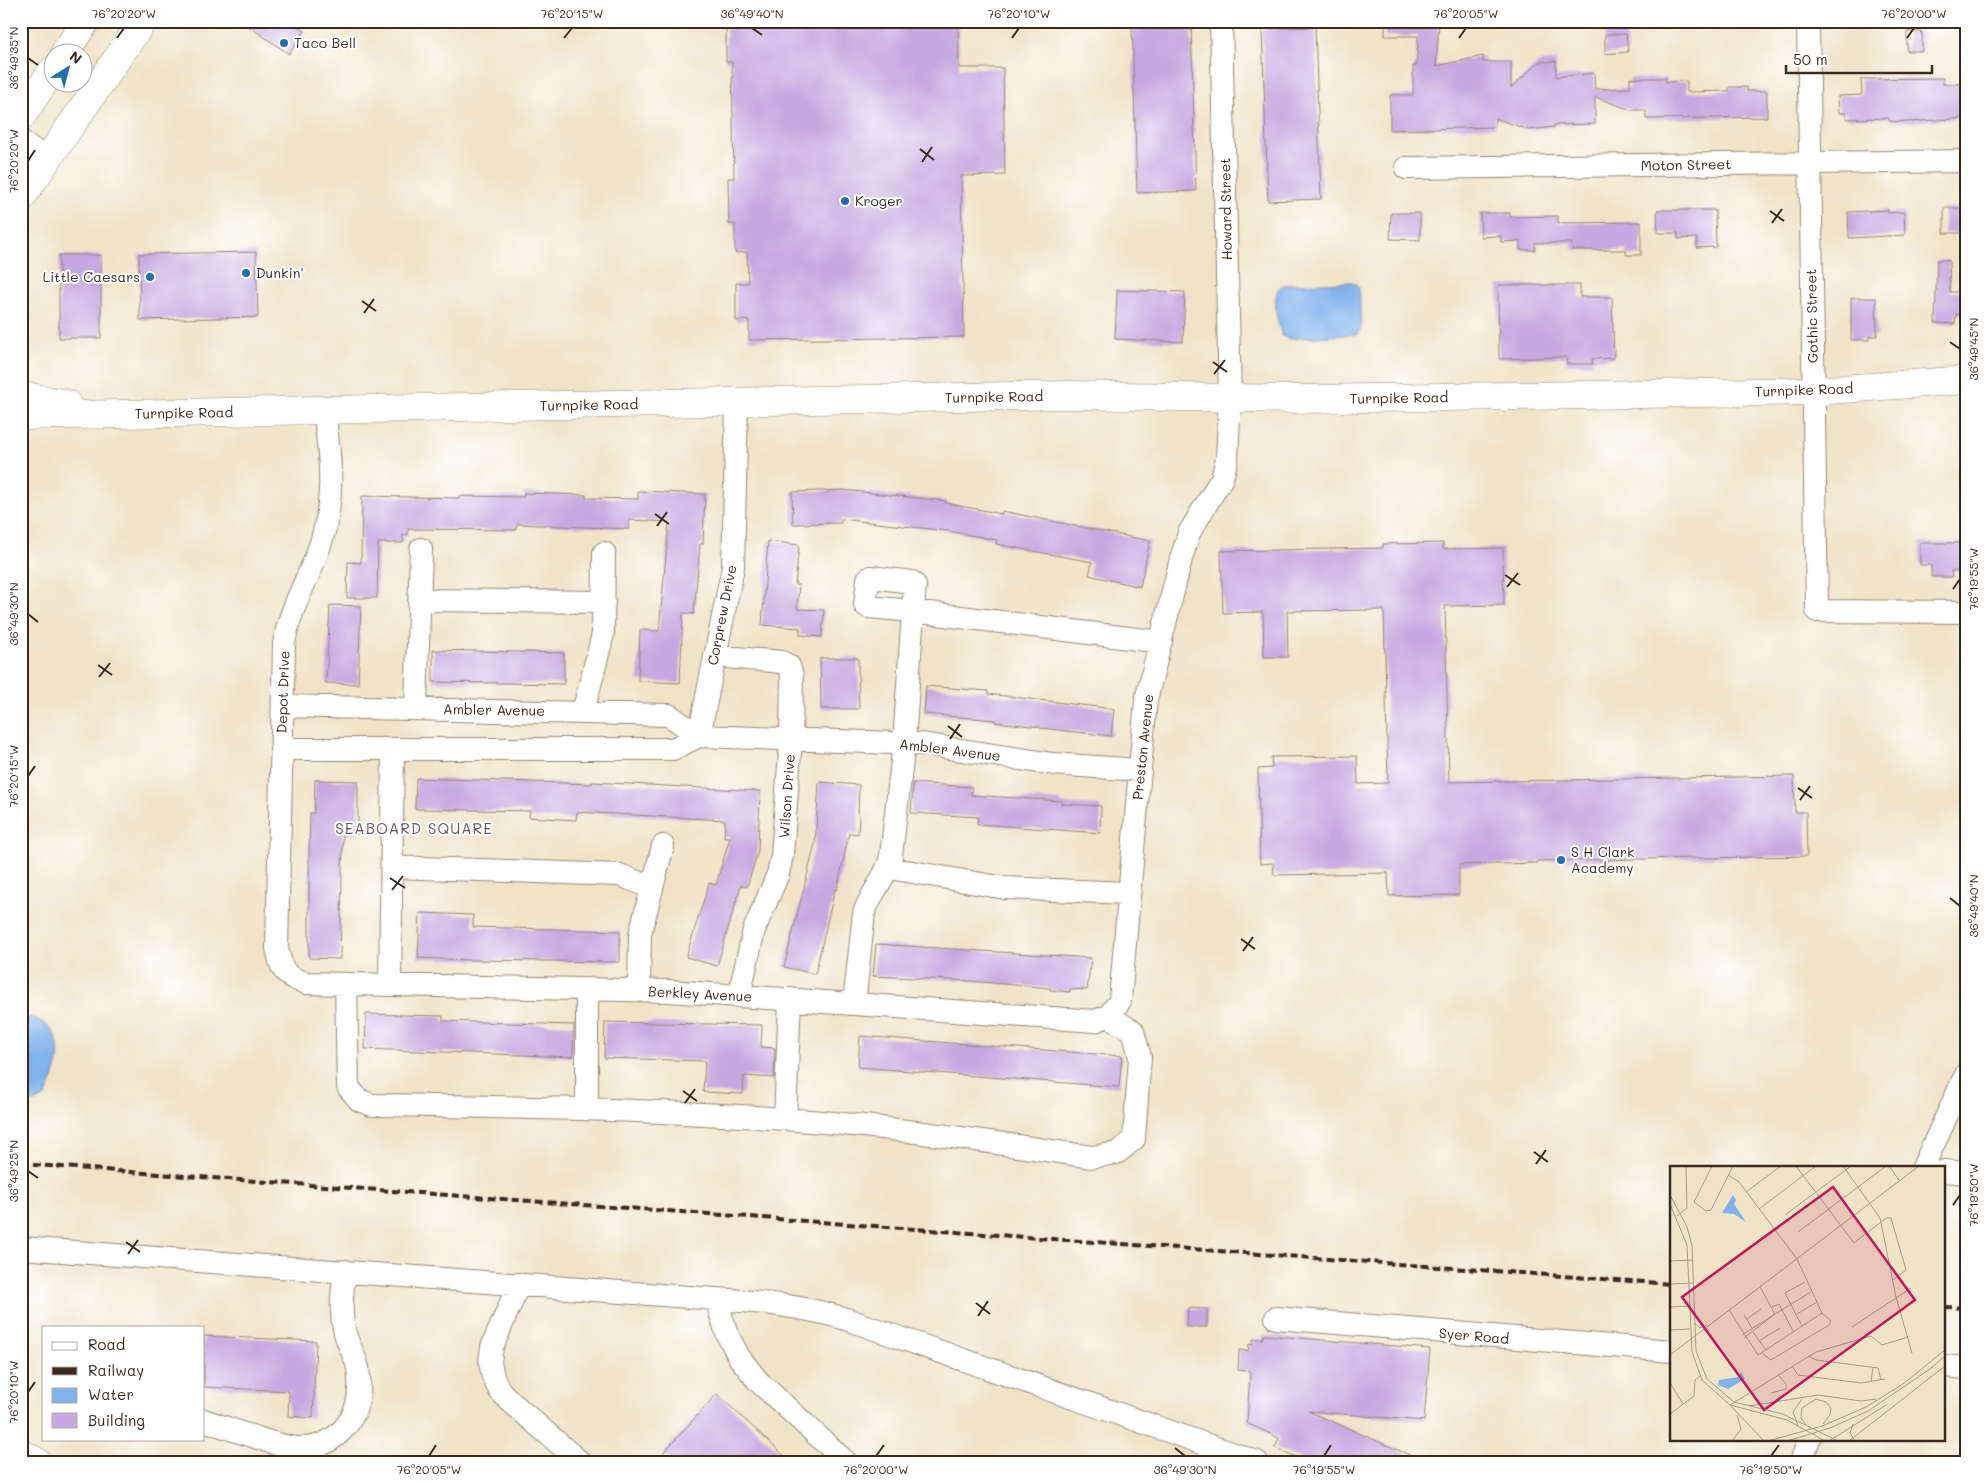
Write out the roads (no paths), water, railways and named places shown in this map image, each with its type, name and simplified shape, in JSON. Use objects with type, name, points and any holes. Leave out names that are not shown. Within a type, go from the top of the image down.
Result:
[{"type":"main road","points":[[72,42],[86,21]]},
{"type":"main road","points":[[21,198],[142,21]]},
{"type":"main road","points":[[21,117],[42,86]]},
{"type":"main road","name":"Turnpike Road","points":[[21,416],[1066,395],[1299,399],[1814,391],[1967,380]]},
{"type":"main road","points":[[21,395],[118,414]]},
{"type":"main road","points":[[21,1453],[37,1462]]},
{"type":"street","name":"Howard Street","points":[[1221,21],[1230,398]]},
{"type":"street","name":"Gothic Street","points":[[1808,21],[1817,611],[1967,612]]},
{"type":"street","points":[[21,141],[48,160]]},
{"type":"street","name":"Moton Street","points":[[1406,168],[1967,161]]},
{"type":"street","name":"Preston Avenue","points":[[1108,1016],[1120,1001],[1146,700],[1189,533],[1222,478],[1227,458],[1230,398]]},
{"type":"street","name":"Corprew Drive","points":[[699,736],[733,567],[737,403]]},
{"type":"street","name":"Depot Drive","points":[[291,979],[282,969],[277,948],[284,644],[287,624],[318,553],[329,509],[332,473],[324,410]]},
{"type":"street","points":[[416,708],[421,549]]},
{"type":"street","points":[[582,712],[603,634],[604,553]]},
{"type":"street","points":[[420,600],[604,602]]},
{"type":"street","points":[[854,1004],[864,913],[868,900],[888,868],[904,743],[913,611],[1161,642]]},
{"type":"street","name":"Wilson Drive","points":[[715,656],[782,662],[789,666],[792,676],[791,740],[782,855],[778,874],[754,930],[738,996]]},
{"type":"street","name":"Ambler Avenue","points":[[284,706],[669,715],[699,736]]},
{"type":"street","name":"Ambler Avenue","points":[[281,749],[673,749],[699,736],[922,744],[1053,764],[1140,770]]},
{"type":"street","points":[[390,985],[393,749]]},
{"type":"street","points":[[639,990],[640,934],[663,846]]},
{"type":"street","points":[[392,867],[620,875],[652,888]]},
{"type":"street","points":[[888,868],[1005,888],[1130,893]]},
{"type":"street","name":"Berkley Avenue","points":[[291,979],[306,983],[639,990],[1096,1021],[1108,1016]]},
{"type":"street","points":[[346,984],[348,1087],[359,1100],[372,1105],[587,1108],[785,1119],[908,1131],[1092,1157],[1117,1154],[1134,1138],[1140,1057],[1133,1031],[1108,1016]]},
{"type":"street","points":[[587,989],[587,1108]]},
{"type":"street","points":[[785,1119],[790,999]]},
{"type":"street","points":[[1923,1166],[1967,1072]]},
{"type":"street","points":[[1946,1171],[1967,1173]]},
{"type":"street","points":[[21,1248],[783,1304],[815,1310],[846,1319],[1256,1462]]},
{"type":"street","points":[[205,1420],[293,1449],[310,1448],[326,1442],[340,1433],[349,1422],[358,1402],[360,1384],[358,1365],[346,1335],[342,1310],[342,1290],[346,1271]]},
{"type":"street","points":[[519,1284],[492,1347],[490,1362],[493,1377],[500,1391],[511,1402],[580,1462]]},
{"type":"street","points":[[716,1299],[727,1334],[739,1357],[758,1381],[846,1462]]},
{"type":"street","name":"Syer Road","points":[[1276,1318],[1670,1351]]},
{"type":"street","points":[[1946,1366],[1967,1368]]},
{"type":"street","points":[[1801,1462],[1809,1440]]},
{"type":"water","points":[[1353,282],[1359,287],[1361,328],[1357,334],[1290,339],[1282,336],[1277,318],[1276,303],[1277,291],[1280,287],[1288,284]]},
{"type":"water","points":[[31,1017],[44,1023],[52,1032],[57,1041],[59,1052],[54,1076],[44,1098],[30,1103],[21,1099],[21,1021]]},
{"type":"railway","points":[[21,1164],[1670,1284]]},
{"type":"railway","points":[[1946,1307],[1967,1308]]},
{"type":"place","name":"Taco Bell","points":[[284,43]]},
{"type":"place","name":"Kroger","points":[[845,201]]},
{"type":"place","name":"Dunkin'","points":[[246,273]]},
{"type":"place","name":"Little Caesars","points":[[150,277]]},
{"type":"place","name":"S H Clark Academy","points":[[1561,860]]},
{"type":"district","name":"SEABOARD SQUARE","points":[[414,829]]}]
